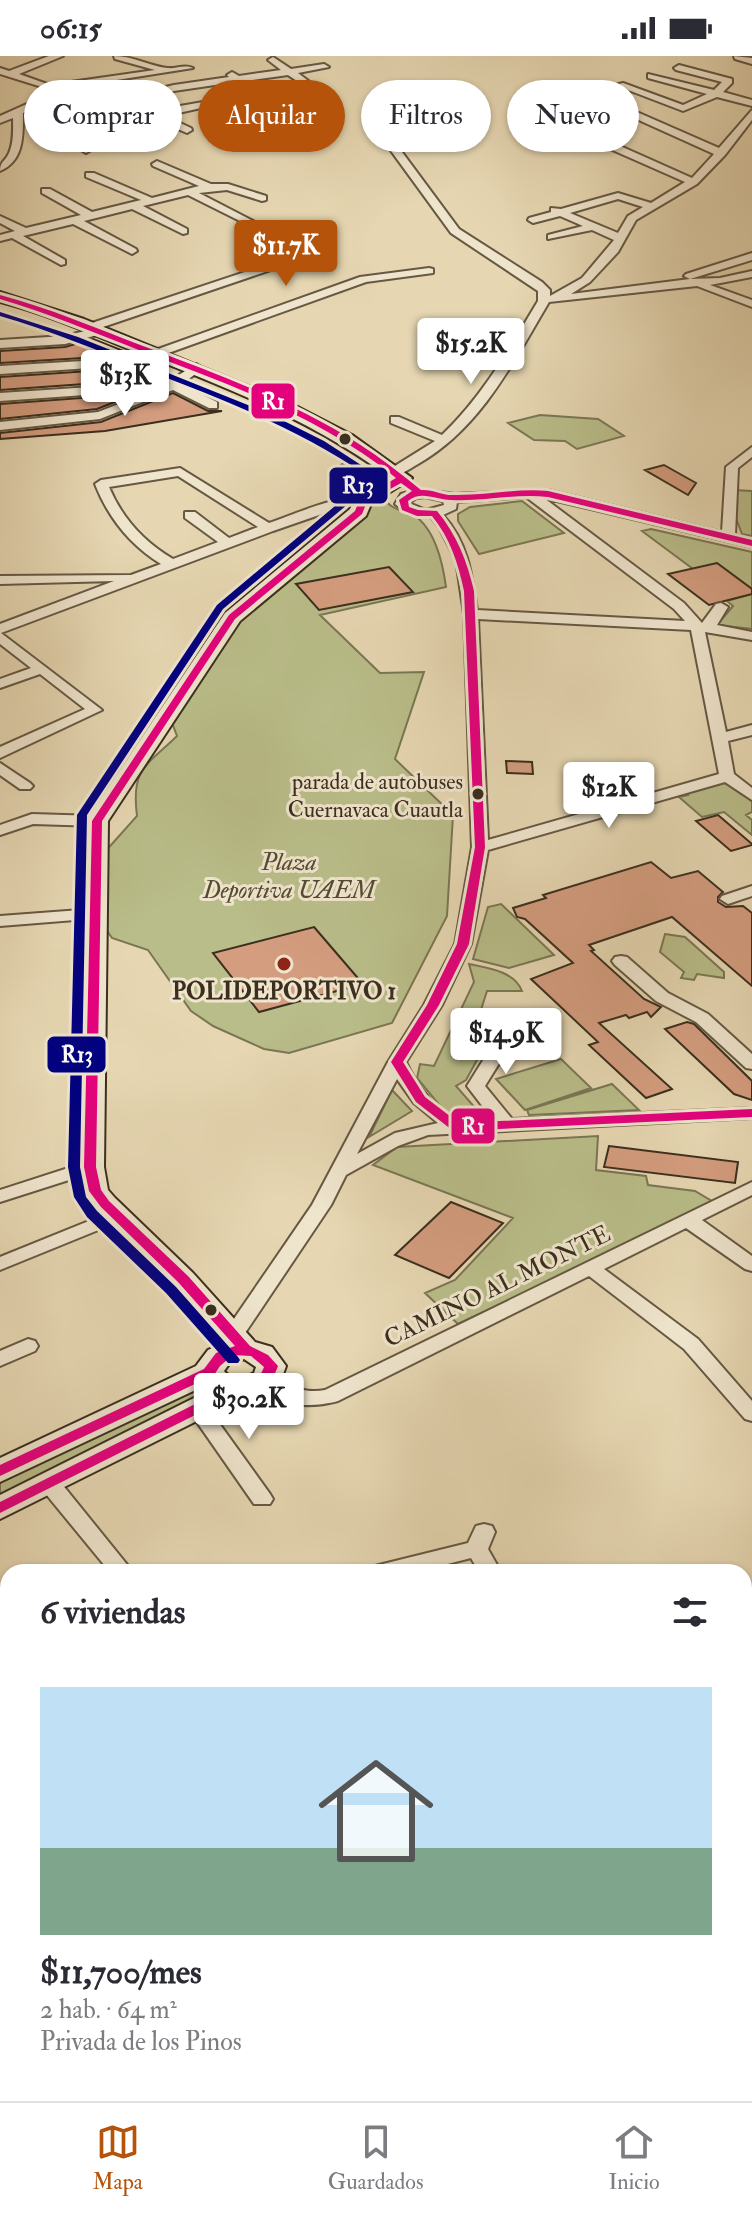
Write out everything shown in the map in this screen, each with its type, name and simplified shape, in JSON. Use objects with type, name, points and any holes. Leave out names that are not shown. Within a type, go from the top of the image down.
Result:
[{"type":"street","points":[[12,73],[58,56]]},
{"type":"street","points":[[738,57],[752,61]]},
{"type":"street","points":[[273,60],[302,80]]},
{"type":"street","points":[[679,68],[728,79],[715,94],[683,108],[620,85],[679,68],[704,62]]},
{"type":"street","points":[[86,80],[117,63],[169,71]]},
{"type":"street","points":[[227,70],[237,80],[324,67]]},
{"type":"street","points":[[103,80],[188,68]]},
{"type":"street","points":[[0,71],[34,80]]},
{"type":"street","points":[[651,76],[752,103]]},
{"type":"street","points":[[0,120],[24,108]]},
{"type":"street","points":[[0,168],[10,162],[18,139],[18,112]]},
{"type":"street","points":[[639,117],[721,153]]},
{"type":"street","points":[[0,1471],[235,1382],[267,1379],[271,1366],[262,1354],[240,1342],[183,1279],[116,1216],[95,1191],[90,1167],[97,821],[232,617],[359,512],[370,496],[423,458],[482,403],[549,300],[586,280],[622,239],[632,218],[693,182],[750,118]]},
{"type":"street","points":[[182,128],[187,130]]},
{"type":"street","points":[[0,147],[18,139]]},
{"type":"street","points":[[397,152],[455,231],[538,284],[549,300]]},
{"type":"street","points":[[625,152],[693,182]]},
{"type":"street","points":[[157,164],[213,186],[262,198]]},
{"type":"street","points":[[90,175],[151,201]]},
{"type":"street","points":[[0,238],[213,186]]},
{"type":"street","points":[[46,191],[90,216]]},
{"type":"street","points":[[189,192],[256,225]]},
{"type":"street","points":[[533,220],[621,196],[651,206]]},
{"type":"street","points":[[545,204],[622,239]]},
{"type":"street","points":[[134,206],[183,231]]},
{"type":"street","points":[[0,219],[61,262]]},
{"type":"street","points":[[74,220],[132,251]]},
{"type":"street","points":[[552,237],[591,227]]},
{"type":"street","points":[[0,344],[65,340],[311,253]]},
{"type":"street","points":[[667,284],[752,256]]},
{"type":"street","points":[[0,370],[135,361],[364,279],[429,271]]},
{"type":"street","points":[[549,300],[667,284],[735,279],[752,274]]},
{"type":"street","points":[[696,283],[752,304]]},
{"type":"street","points":[[0,297],[60,314],[196,368],[327,426],[370,452],[419,493]]},
{"type":"street","points":[[0,426],[100,415],[173,385],[196,368]]},
{"type":"street","points":[[0,397],[173,385],[213,405]]},
{"type":"street","points":[[395,420],[443,440]]},
{"type":"street","points":[[728,539],[732,467],[752,451]]},
{"type":"street","points":[[343,469],[370,496]]},
{"type":"street","points":[[171,564],[145,550],[118,514],[101,484],[180,472],[268,528]]},
{"type":"street","points":[[527,492],[634,571],[702,627],[727,776],[752,795]]},
{"type":"street","points":[[449,498],[451,506],[434,513],[417,513],[402,504],[406,497],[419,493],[437,493],[449,498],[527,492],[583,501],[752,543]]},
{"type":"street","points":[[0,629],[268,528],[370,496]]},
{"type":"street","points":[[235,1382],[211,1362],[240,1342],[321,1205],[397,1062],[433,1005],[463,944],[480,847],[471,614],[463,560],[445,525],[434,513]]},
{"type":"street","points":[[190,515],[227,543]]},
{"type":"street","points":[[0,580],[129,577]]},
{"type":"street","points":[[702,627],[721,607]]},
{"type":"street","points":[[471,614],[702,627],[752,636]]},
{"type":"street","points":[[0,637],[95,710],[0,753]]},
{"type":"street","points":[[0,684],[41,669]]},
{"type":"street","points":[[720,738],[752,730]]},
{"type":"street","points":[[0,768],[25,786]]},
{"type":"street","points":[[480,847],[727,776]]},
{"type":"street","points":[[0,830],[32,819],[97,821]]},
{"type":"street","points":[[728,899],[752,891]]},
{"type":"street","points":[[0,921],[94,914]]},
{"type":"street","points":[[621,961],[662,997],[702,1018],[752,1064]]},
{"type":"street","points":[[506,1124],[476,1086],[511,1029],[523,1023]]},
{"type":"street","points":[[397,1062],[408,1087],[428,1110],[456,1127]]},
{"type":"street","points":[[338,1172],[358,1164],[404,1133],[506,1124],[752,1113]]},
{"type":"street","points":[[0,1196],[90,1167]]},
{"type":"street","name":"CAMINO AL MONTE","points":[[235,1382],[294,1399],[313,1401],[331,1396],[752,1188]]},
{"type":"street","points":[[0,1264],[116,1216]]},
{"type":"street","points":[[688,1220],[752,1265]]},
{"type":"street","points":[[592,1269],[691,1344],[752,1414]]},
{"type":"street","points":[[0,1359],[28,1346]]},
{"type":"street","points":[[0,1508],[199,1410],[235,1382]]},
{"type":"street","points":[[199,1410],[262,1499]]},
{"type":"street","points":[[49,1483],[115,1564]]},
{"type":"street","points":[[407,1564],[480,1540],[488,1564]]},
{"type":"green space","points":[[540,415],[598,419],[624,436],[577,449],[565,441],[534,440],[508,423]]},
{"type":"green space","points":[[734,490],[752,491],[752,536],[742,534],[732,508]]},
{"type":"green space","name":"Plaza Deportiva UAEM","points":[[383,496],[390,505],[420,520],[431,534],[446,587],[320,615],[380,673],[424,672],[395,759],[453,815],[447,916],[392,1023],[289,1053],[264,1049],[213,1026],[191,1011],[148,950],[112,938],[101,922],[103,854],[137,816],[136,788],[143,770],[177,736],[169,715],[235,625],[273,586]]},
{"type":"green space","points":[[522,501],[564,533],[479,554],[458,521],[458,514],[470,507]]},
{"type":"green space","points":[[651,529],[752,552],[752,589],[717,563],[693,569],[642,531]]},
{"type":"green space","points":[[752,594],[752,629],[717,625],[733,606],[727,601]]},
{"type":"green space","points":[[726,779],[752,801],[752,812],[746,815],[752,820],[752,835],[724,812],[702,817],[679,797],[688,795],[684,790]]},
{"type":"green space","points":[[501,904],[554,955],[509,968],[473,959],[488,907]]},
{"type":"green space","points":[[665,934],[685,937],[724,972],[724,978],[697,974],[694,980],[681,978],[684,972],[660,952]]},
{"type":"green space","points":[[469,964],[507,975],[522,991],[487,991],[479,1016],[498,1022],[466,1080],[456,1086],[484,1118],[445,1112],[417,1078],[420,1064],[434,1066],[474,982]]},
{"type":"green space","points":[[561,1059],[591,1088],[525,1110],[496,1079]]},
{"type":"green space","points":[[612,1084],[639,1110],[529,1115],[527,1110]]},
{"type":"green space","points":[[392,1090],[412,1111],[369,1137]]},
{"type":"green space","points":[[598,1136],[596,1170],[646,1176],[648,1185],[695,1191],[715,1203],[458,1324],[425,1293],[455,1280],[513,1218],[373,1165],[397,1147]]},
{"type":"green space","points":[[203,1379],[218,1393],[0,1500],[0,1478]]},
{"type":"building","points":[[93,339],[133,355],[0,363],[0,351],[65,347]]},
{"type":"building","points":[[152,362],[162,365],[169,378],[0,390],[0,377],[135,368]]},
{"type":"building","points":[[173,393],[208,411],[222,411],[105,431],[0,439],[0,433],[101,422]]},
{"type":"building","points":[[135,394],[97,409],[0,419],[0,404]]},
{"type":"building","points":[[664,465],[696,483],[688,495],[645,470]]},
{"type":"building","points":[[717,563],[752,589],[752,594],[709,605],[668,574]]},
{"type":"building","points":[[389,567],[413,592],[319,610],[296,584]]},
{"type":"building","points":[[506,761],[532,762],[533,774],[507,773]]},
{"type":"building","points":[[718,815],[752,845],[731,851],[696,821]]},
{"type":"building","points":[[651,862],[671,878],[698,871],[723,892],[718,902],[726,907],[743,906],[752,913],[752,986],[672,917],[589,945],[594,950],[591,951],[644,999],[661,1007],[651,1017],[647,1012],[599,1023],[672,1089],[646,1098],[589,1045],[598,1042],[531,979],[573,963],[525,919],[517,917],[513,908],[546,898],[543,895]]},
{"type":"building","name":"POLIDEPORTIVO 1","points":[[314,927],[363,984],[259,1012],[213,953]]},
{"type":"building","points":[[687,1022],[694,1024],[752,1081],[752,1100],[734,1094],[665,1029]]},
{"type":"building","points":[[609,1146],[738,1162],[735,1183],[604,1167]]},
{"type":"building","points":[[451,1202],[503,1223],[449,1278],[395,1255]]},
{"type":"transit line","name":"R1","points":[[0,297],[73,321],[289,408],[356,446],[419,493]]},
{"type":"transit line","name":"R13","points":[[0,314],[75,339],[265,415],[321,443],[374,476],[352,489],[345,502],[220,607],[82,815],[74,1167],[80,1197],[92,1214],[171,1290],[233,1360]]},
{"type":"transit line","name":"R1","points":[[245,1349],[183,1279],[95,1191],[90,1167],[97,821],[232,617],[359,512],[363,501],[403,478]]},
{"type":"transit line","name":"R1","points":[[752,543],[548,494],[527,492],[449,498],[428,492],[411,494],[403,500],[405,508],[417,513],[434,513],[457,549],[467,580],[480,847],[463,944],[433,1005],[397,1062],[420,1099],[456,1127],[752,1113]]},
{"type":"transit line","name":"R1","points":[[0,1471],[209,1372],[214,1363],[229,1351],[247,1350],[264,1358],[271,1366],[266,1378],[258,1385],[234,1390],[0,1508]]},
{"type":"place","name":"parada de autobuses Cuernavaca Cuautla","points":[[478,794]]},
{"type":"place","name":"POLIDEPORTIVO 1","points":[[284,964]]}]
